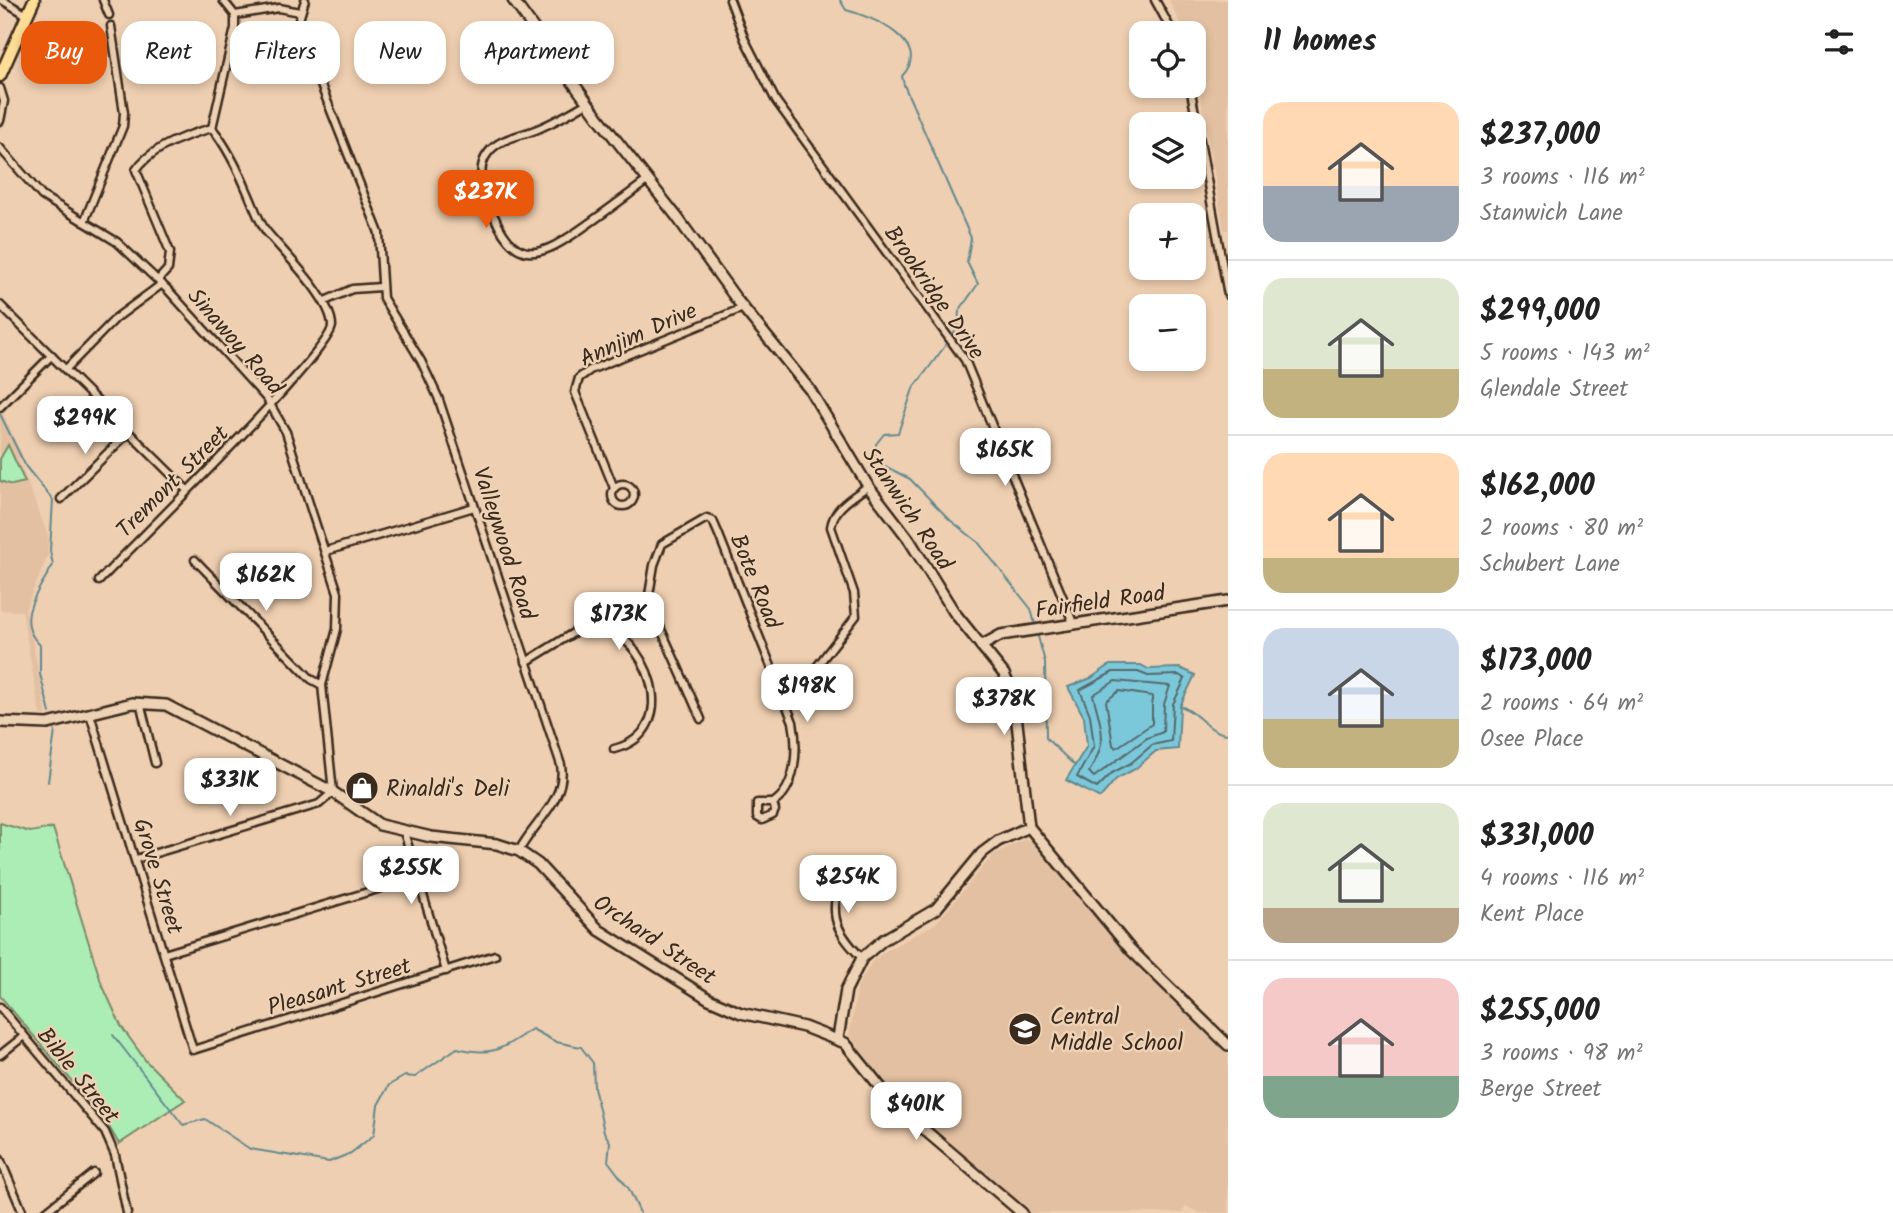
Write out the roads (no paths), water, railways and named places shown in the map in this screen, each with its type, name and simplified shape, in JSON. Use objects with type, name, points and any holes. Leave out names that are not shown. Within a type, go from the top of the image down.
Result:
[{"type":"main road","points":[[0,76],[34,0]]},
{"type":"street","points":[[2,0],[27,15]]},
{"type":"street","points":[[103,0],[108,15]]},
{"type":"street","points":[[223,0],[235,15]]},
{"type":"street","points":[[235,15],[272,8],[300,12],[305,0]]},
{"type":"street","name":"Stanwich Road","points":[[513,0],[587,103],[810,390],[867,486],[908,538],[954,612],[1004,674],[1013,692],[1030,827]]},
{"type":"street","name":"Brookridge Drive","points":[[730,0],[745,40],[776,101],[967,364],[1074,625]]},
{"type":"street","points":[[1155,0],[1166,21]]},
{"type":"street","name":"Valleywood Road","points":[[300,12],[303,40],[379,233],[383,249],[381,287],[387,308],[430,377],[562,773],[558,794],[519,851]]},
{"type":"street","points":[[212,128],[235,15]]},
{"type":"street","points":[[84,222],[123,126],[124,113],[111,26]]},
{"type":"street","points":[[0,88],[4,100],[0,121]]},
{"type":"street","points":[[1192,98],[1228,295]]},
{"type":"street","points":[[587,103],[536,130],[501,142],[485,159],[481,172],[484,190],[497,223],[510,244],[528,252],[551,250],[648,180]]},
{"type":"street","points":[[65,369],[116,318],[160,282],[168,268],[171,258],[136,170],[144,159],[186,136],[212,128]]},
{"type":"street","points":[[212,128],[228,148],[263,227],[325,301],[352,289],[381,287]]},
{"type":"street","name":"Sinawoy Road","points":[[0,148],[41,196],[117,242],[160,282],[271,405],[290,442],[337,586],[339,613],[322,685],[333,792]]},
{"type":"street","name":"Tremont Street","points":[[99,581],[271,405],[319,352],[332,327],[325,301]]},
{"type":"street","points":[[0,304],[187,490]]},
{"type":"street","name":"Annjim Drive","points":[[614,488],[575,393],[579,378],[590,370],[743,307]]},
{"type":"street","points":[[1,407],[52,355]]},
{"type":"street","points":[[61,499],[129,432]]},
{"type":"street","points":[[780,687],[815,669],[856,616],[854,593],[831,527],[832,517],[840,507],[867,486]]},
{"type":"street","points":[[326,551],[474,507]]},
{"type":"street","name":"Bote Road","points":[[701,719],[656,618],[649,595],[654,565],[662,544],[707,518],[713,521],[793,722],[796,745],[787,791],[773,803]]},
{"type":"street","points":[[195,560],[311,680],[322,685]]},
{"type":"street","name":"Fairfield Road","points":[[981,646],[997,636],[1018,632],[1228,601]]},
{"type":"street","points":[[526,662],[591,622],[606,624],[627,640],[648,674],[653,702],[643,734],[631,745],[614,749]]},
{"type":"street","points":[[140,702],[155,763]]},
{"type":"street","name":"Orchard Street","points":[[0,722],[48,724],[140,702],[159,703],[180,710],[333,792],[372,821],[404,832],[497,844],[519,851],[542,869],[599,930],[709,999],[741,1013],[838,1038],[859,1056],[894,1104],[1022,1213]]},
{"type":"street","name":"Grove Street","points":[[90,714],[193,1049]]},
{"type":"street","points":[[136,859],[319,804],[333,792]]},
{"type":"street","points":[[838,1038],[846,990],[862,958],[883,940],[936,909],[982,853],[998,841],[1030,827],[1131,950],[1228,1045]]},
{"type":"street","points":[[404,832],[446,971]]},
{"type":"street","points":[[858,867],[842,872],[833,909],[838,931],[862,958]]},
{"type":"street","points":[[164,954],[416,877]]},
{"type":"street","name":"Pleasant Street","points":[[193,1049],[495,955]]},
{"type":"street","name":"Bible Street","points":[[0,1007],[105,1132],[115,1155],[127,1213]]},
{"type":"street","points":[[0,1055],[24,1036]]},
{"type":"street","points":[[0,1159],[23,1213]]},
{"type":"street","points":[[44,1213],[94,1173]]},
{"type":"water","points":[[1110,665],[1141,665],[1148,669],[1180,668],[1195,675],[1180,706],[1178,749],[1156,751],[1135,769],[1116,779],[1100,798],[1066,780],[1087,746],[1084,717],[1068,687],[1091,678]]},
{"type":"waterway","points":[[840,0],[846,10],[883,25],[905,42],[910,53],[910,64],[902,76],[904,85],[971,238],[967,262],[978,284],[959,311],[958,328],[951,337]]},
{"type":"waterway","points":[[948,342],[913,389],[898,433],[884,434],[876,444],[875,461],[910,479],[950,520],[978,542],[1031,609],[1036,628]]},
{"type":"waterway","points":[[0,414],[26,467],[53,500],[50,551],[53,565],[31,605],[29,615],[32,635],[40,645],[40,674],[50,713]]},
{"type":"waterway","points":[[1037,633],[1045,662],[1046,738],[1074,765]]},
{"type":"waterway","points":[[1180,706],[1214,730],[1228,734]]},
{"type":"waterway","points":[[48,782],[55,731]]},
{"type":"waterway","points":[[113,1035],[183,1125],[205,1119],[250,1149],[329,1162],[351,1153],[374,1135],[378,1105],[389,1085],[405,1076],[415,1077],[457,1048],[480,1052],[497,1049],[532,1029],[556,1042],[581,1047],[593,1063],[594,1087],[604,1132],[610,1142],[608,1161],[629,1189],[640,1213]]},
{"type":"place","name":"Rinaldi's Deli","points":[[362,788]]},
{"type":"place","name":"Central Middle School","points":[[1025,1029]]}]
